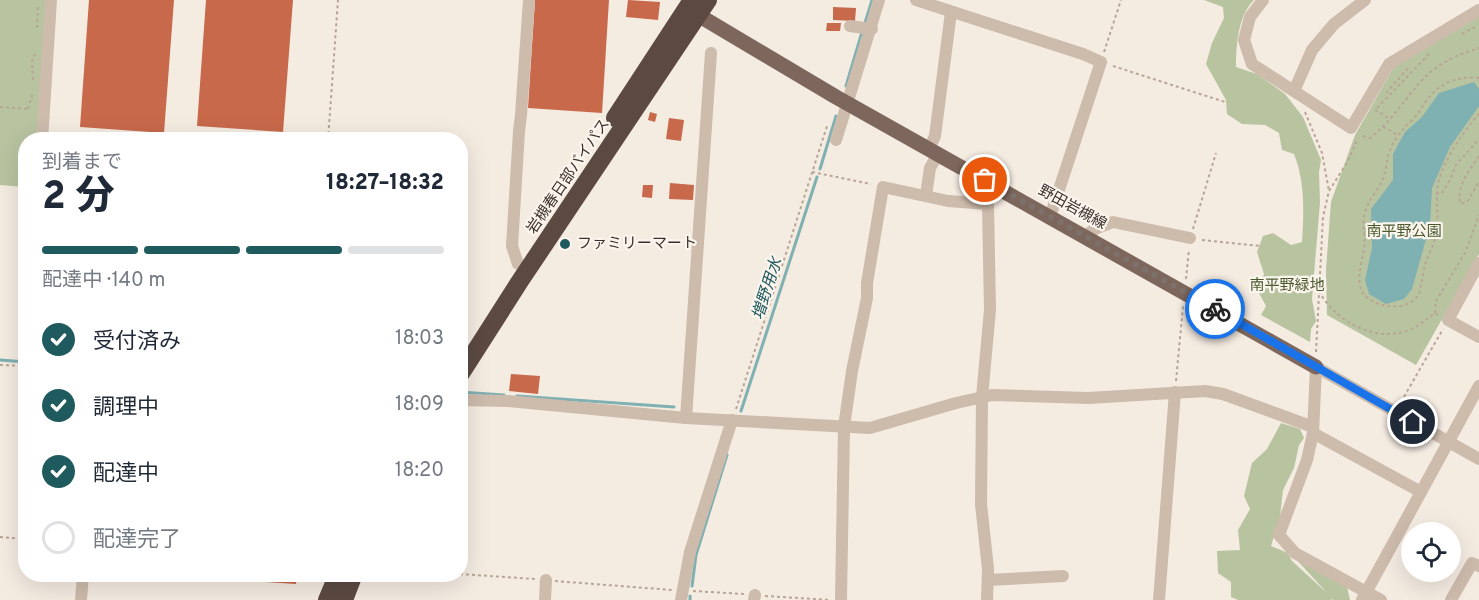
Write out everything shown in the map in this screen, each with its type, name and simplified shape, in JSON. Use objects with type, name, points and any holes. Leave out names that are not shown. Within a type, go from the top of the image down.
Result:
[{"type":"highway","name":"岩槻春日部バイパス","points":[[468,341],[692,8],[708,0]]},
{"type":"highway","name":"岩槻春日部バイパス","points":[[468,363],[692,8]]},
{"type":"highway","points":[[327,600],[335,582]]},
{"type":"highway","points":[[344,600],[351,582]]},
{"type":"main road","name":"野田岩槻線","points":[[692,8],[847,103],[1316,367]]},
{"type":"street","points":[[43,132],[51,0]]},
{"type":"street","points":[[518,264],[512,246],[529,0]]},
{"type":"street","points":[[836,140],[872,29],[879,0]]},
{"type":"street","points":[[916,0],[1083,54],[1101,62],[1050,217]]},
{"type":"street","points":[[1263,0],[1250,17],[1244,40],[1252,64],[1351,128],[1389,64],[1479,10]]},
{"type":"street","points":[[1294,91],[1312,50],[1334,24],[1365,0]]},
{"type":"street","points":[[926,195],[951,12]]},
{"type":"street","points":[[850,26],[872,29]]},
{"type":"street","points":[[686,418],[711,53]]},
{"type":"street","points":[[978,203],[985,180]]},
{"type":"street","points":[[841,600],[844,427],[884,187],[948,201],[988,204],[990,310],[982,397],[981,504],[988,580],[987,600]]},
{"type":"street","points":[[1085,237],[1095,229],[1113,222],[1190,238]]},
{"type":"street","points":[[1479,263],[1448,320],[1479,337]]},
{"type":"street","points":[[1382,600],[1364,596],[1295,552],[1279,535],[1307,460],[1313,430],[1316,367],[1479,459]]},
{"type":"street","points":[[1364,596],[1479,386]]},
{"type":"street","points":[[468,400],[507,400],[686,418],[870,429],[982,397],[1004,395],[1088,398],[1205,391],[1222,394],[1313,430],[1421,492]]},
{"type":"street","points":[[1159,600],[1175,392]]},
{"type":"street","points":[[682,595],[690,552],[732,420]]},
{"type":"street","points":[[1451,600],[1472,563],[1479,566]]},
{"type":"street","points":[[988,580],[1063,576]]},
{"type":"street","points":[[545,600],[546,580]]},
{"type":"street","points":[[81,600],[82,582]]},
{"type":"path","points":[[39,36],[36,15],[40,0]]},
{"type":"path","points":[[329,132],[338,0]]},
{"type":"path","points":[[1121,0],[1101,62],[1225,102]]},
{"type":"path","points":[[1460,35],[1479,24]]},
{"type":"path","points":[[1363,136],[1370,138],[1383,127],[1427,75],[1451,60],[1479,48]]},
{"type":"path","points":[[1370,118],[1375,110],[1436,49]]},
{"type":"path","points":[[28,110],[34,85],[32,61],[36,52]]},
{"type":"path","points":[[1382,103],[1383,96],[1412,63]]},
{"type":"path","points":[[1479,78],[1464,77],[1445,83],[1430,96],[1398,135],[1389,153],[1383,180],[1368,204],[1364,218],[1365,247],[1359,278],[1360,289],[1368,299],[1385,307],[1401,306],[1413,300],[1420,291],[1424,267],[1437,232],[1436,194],[1440,176],[1458,141],[1479,114]]},
{"type":"path","points":[[1294,91],[1322,153],[1329,192]]},
{"type":"path","points":[[0,107],[44,111]]},
{"type":"path","points":[[1375,110],[1389,118]]},
{"type":"path","points":[[732,420],[830,118]]},
{"type":"path","points":[[1383,127],[1398,135]]},
{"type":"path","points":[[1316,367],[1323,217],[1329,192],[1348,161],[1360,133]]},
{"type":"path","points":[[1436,194],[1442,193],[1456,165],[1479,139]]},
{"type":"path","points":[[1175,392],[1190,238],[1216,153]]},
{"type":"path","points":[[1479,156],[1462,183],[1459,200],[1461,204],[1468,201],[1479,181]]},
{"type":"path","points":[[812,172],[884,187]]},
{"type":"path","points":[[1318,288],[1320,294],[1346,320],[1370,331],[1398,333],[1419,326],[1435,313],[1436,302],[1466,251],[1479,215]]},
{"type":"path","points":[[1472,232],[1479,228]]},
{"type":"path","points":[[1190,238],[1260,246]]},
{"type":"path","points":[[1395,413],[1448,320],[1435,313]]},
{"type":"path","points":[[0,365],[18,366]]},
{"type":"path","points":[[0,537],[18,538]]},
{"type":"path","points":[[468,575],[546,580],[682,595]]},
{"type":"green space","points":[[0,0],[51,0],[42,132],[18,132],[18,186],[0,185]]},
{"type":"green space","name":"南平野緑地","points":[[1204,0],[1254,0],[1241,22],[1237,41],[1236,67],[1257,74],[1285,94],[1303,117],[1321,160],[1312,299],[1316,321],[1311,329],[1310,342],[1261,315],[1266,306],[1258,291],[1264,274],[1257,252],[1263,236],[1273,233],[1291,245],[1302,242],[1303,197],[1298,164],[1294,154],[1282,150],[1279,133],[1265,125],[1242,124],[1227,114],[1226,100],[1206,64],[1212,43],[1224,18],[1223,7]]},
{"type":"green space","name":"南平野公園","points":[[1479,16],[1479,254],[1416,365],[1327,315],[1326,270],[1331,202],[1355,135],[1394,67]]},
{"type":"green space","points":[[1281,423],[1300,429],[1304,438],[1299,445],[1294,468],[1283,490],[1280,517],[1271,546],[1288,553],[1292,561],[1327,593],[1295,558],[1347,587],[1350,600],[1331,598],[1332,600],[1238,600],[1231,597],[1231,582],[1218,573],[1217,551],[1240,550],[1238,530],[1250,509],[1244,496],[1252,463],[1267,449]]},
{"type":"water","points":[[1474,82],[1479,89],[1479,106],[1450,147],[1432,188],[1430,225],[1412,289],[1404,299],[1386,304],[1369,294],[1365,280],[1372,248],[1371,209],[1393,180],[1393,154],[1405,132],[1422,117],[1439,93]]},
{"type":"building","points":[[89,0],[174,0],[164,132],[80,127]]},
{"type":"building","points":[[206,0],[293,0],[283,132],[197,126]]},
{"type":"building","points":[[535,0],[609,0],[602,113],[528,108]]},
{"type":"building","points":[[628,0],[660,2],[658,20],[626,17]]},
{"type":"building","points":[[833,7],[856,8],[855,21],[833,20]]},
{"type":"building","points":[[827,23],[841,23],[840,31],[826,31]]},
{"type":"building","points":[[650,112],[657,114],[655,122],[648,120]]},
{"type":"building","points":[[669,118],[684,120],[681,141],[666,139]]},
{"type":"building","points":[[670,183],[694,185],[693,200],[669,199]]},
{"type":"building","points":[[643,185],[653,185],[652,198],[642,197]]},
{"type":"building","points":[[511,374],[540,376],[538,394],[509,391]]},
{"type":"building","points":[[266,582],[296,582],[296,584]]},
{"type":"waterway","name":"増野用水","points":[[865,23],[872,0]]},
{"type":"waterway","name":"増野用水","points":[[846,86],[862,32]]},
{"type":"waterway","name":"増野用水","points":[[820,169],[836,116]]},
{"type":"waterway","name":"増野用水","points":[[741,411],[817,177]]},
{"type":"waterway","points":[[0,360],[18,361]]},
{"type":"waterway","points":[[468,393],[504,395]]},
{"type":"waterway","points":[[517,396],[674,407]]},
{"type":"waterway","points":[[692,586],[696,555],[727,455]]},
{"type":"way so far","points":[[985,180],[1215,309]]},
{"type":"place","name":"ファミリーマート","points":[[565,244]]},
{"type":"route","points":[[1215,309],[1413,422]]}]
